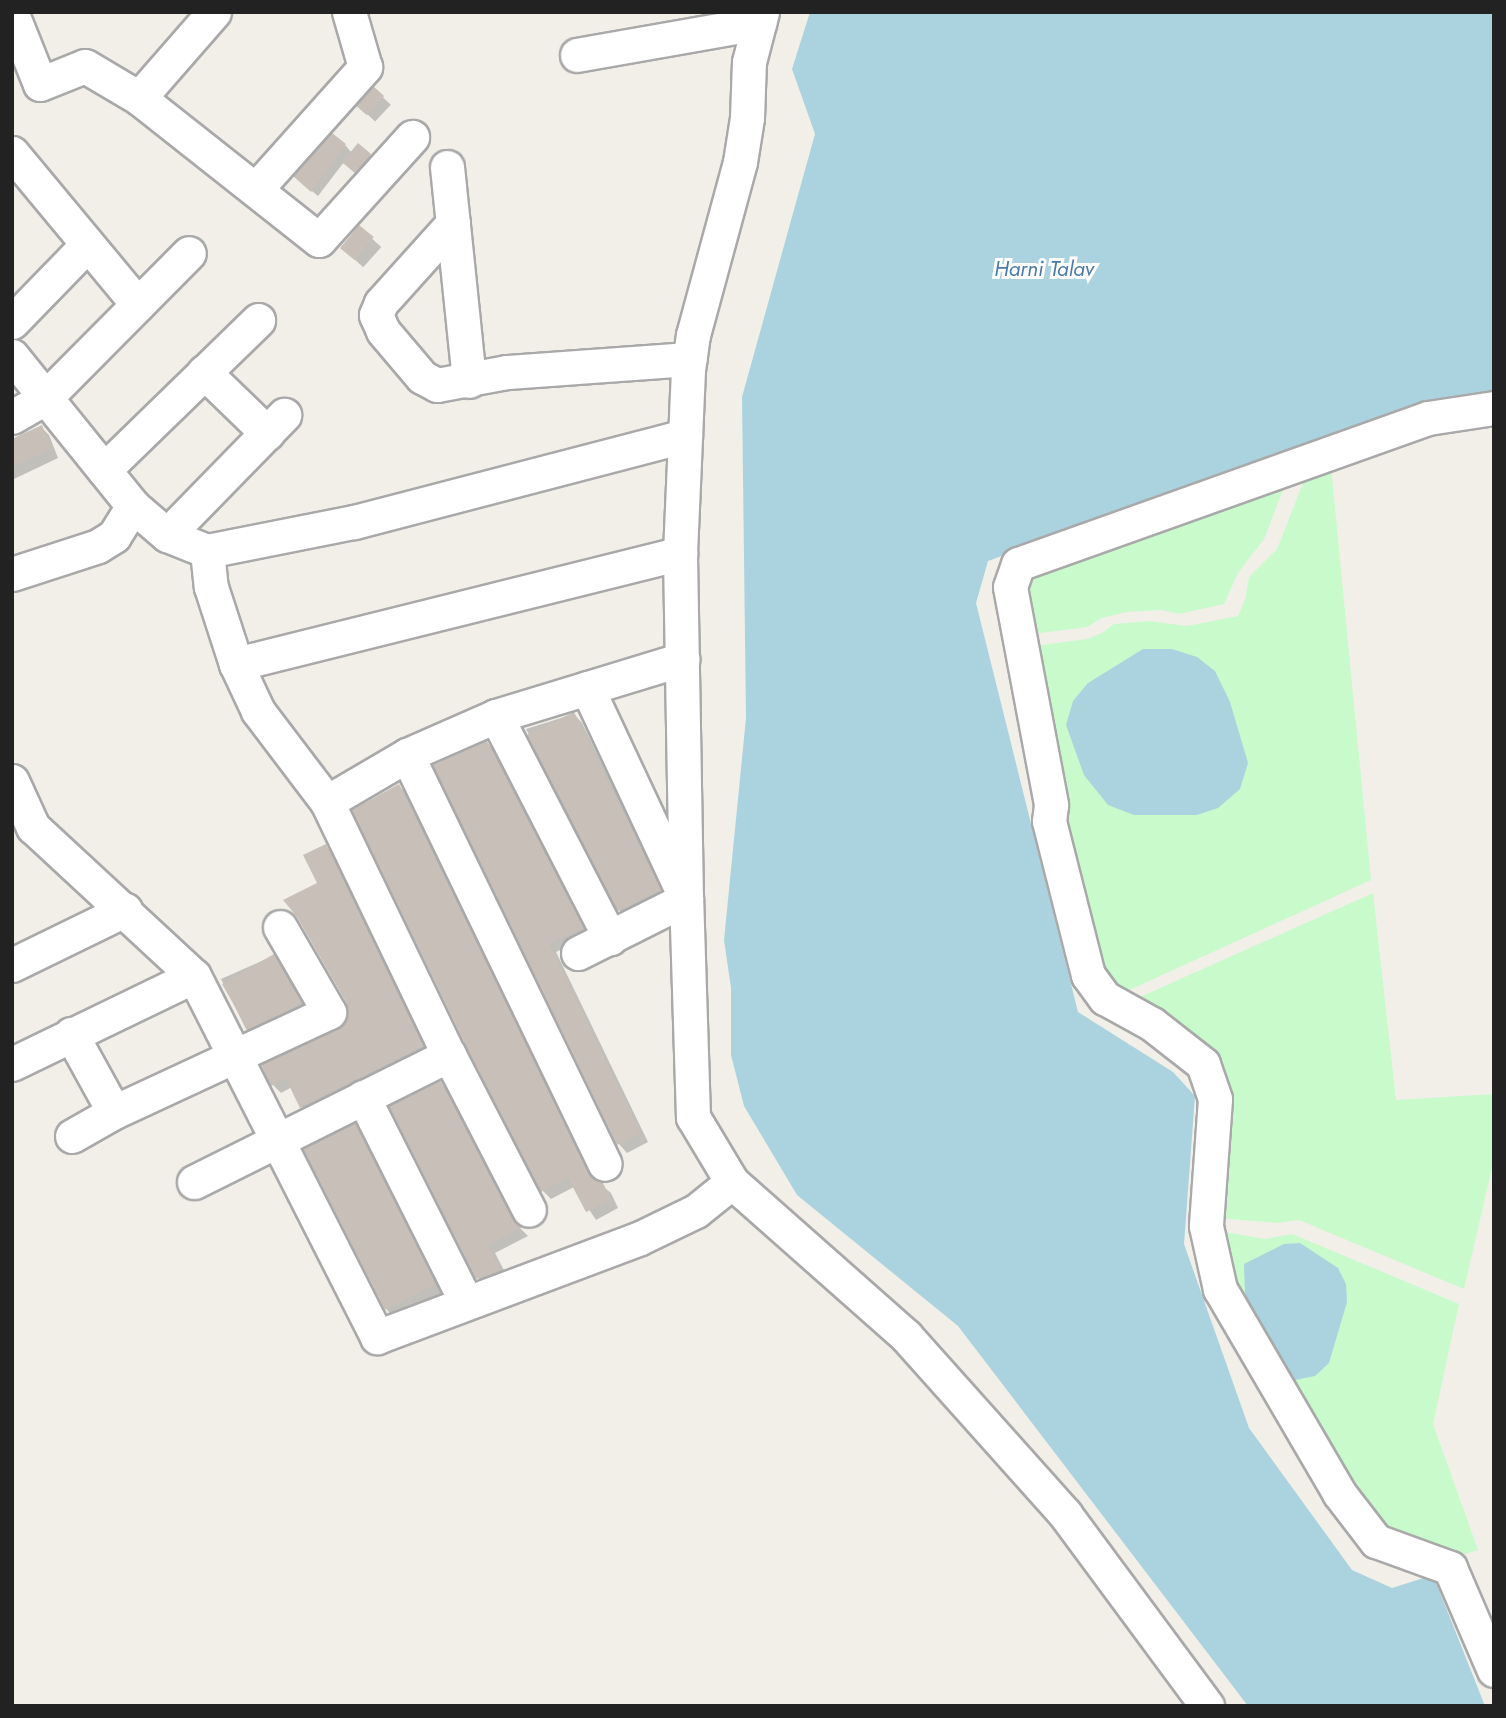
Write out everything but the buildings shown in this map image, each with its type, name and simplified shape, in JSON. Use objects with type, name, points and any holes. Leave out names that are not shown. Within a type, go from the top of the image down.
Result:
[{"type":"street","points":[[139,98],[214,12]]},
{"type":"street","points":[[256,189],[343,104],[365,67],[349,12]]},
{"type":"street","points":[[12,14],[40,84],[85,66],[139,98],[319,240],[412,136]]},
{"type":"street","points":[[577,55],[761,18],[748,62],[747,118],[740,162],[693,335],[685,436],[680,553],[693,1117],[732,1182],[906,1336],[1065,1514],[1207,1706]]},
{"type":"street","points":[[12,153],[22,186],[87,245],[138,305]]},
{"type":"street","points":[[447,167],[468,381]]},
{"type":"street","points":[[453,223],[381,303],[376,315],[383,331],[422,377],[437,385],[507,372],[690,359]]},
{"type":"street","points":[[12,322],[87,245]]},
{"type":"street","points":[[12,417],[45,398],[189,253]]},
{"type":"street","points":[[104,470],[258,320]]},
{"type":"street","points":[[12,356],[133,506],[167,535],[207,551],[354,522],[685,436]]},
{"type":"street","points":[[167,535],[276,424],[204,372]]},
{"type":"street","points":[[1494,408],[1428,418],[1018,564],[1010,587],[1051,805],[1049,821],[1088,975],[1105,998],[1152,1024],[1203,1064],[1215,1100],[1206,1226],[1220,1289],[1339,1493],[1376,1541],[1450,1568],[1494,1670]]},
{"type":"street","points":[[12,574],[98,546],[114,536],[133,506]]},
{"type":"street","points":[[207,551],[211,587],[236,664],[258,711],[327,802],[449,1055],[529,1210]]},
{"type":"street","points":[[236,664],[680,553]]},
{"type":"street","points":[[327,802],[407,755],[496,716],[682,659]]},
{"type":"street","points":[[587,688],[686,899]]},
{"type":"street","points":[[496,716],[610,938]]},
{"type":"street","points":[[407,755],[605,1164]]},
{"type":"street","points":[[12,780],[33,827],[194,976],[377,1337],[638,1239],[696,1212],[732,1182]]},
{"type":"street","points":[[578,953],[686,899]]},
{"type":"street","points":[[12,965],[125,910]]},
{"type":"street","points":[[72,1136],[114,1112],[329,1012],[280,927]]},
{"type":"street","points":[[12,1064],[194,976]]},
{"type":"street","points":[[71,1034],[114,1112]]},
{"type":"street","points":[[194,1182],[449,1055]]},
{"type":"street","points":[[363,1097],[466,1302]]},
{"type":"green space","points":[[1331,467],[1371,880],[1114,997],[1099,980],[1027,647],[1087,639],[1114,624],[1149,621],[1187,626],[1238,616],[1245,600],[1249,577],[1277,549],[1305,478]]},
{"type":"green space","points":[[1287,479],[1264,539],[1238,573],[1224,604],[1179,614],[1162,610],[1126,612],[1102,618],[1087,627],[1025,635],[1023,577]]},
{"type":"green space","points":[[1373,893],[1396,1100],[1494,1094],[1494,1159],[1464,1289],[1299,1220],[1277,1223],[1216,1218],[1225,1097],[1129,1002]]},
{"type":"green space","points":[[1219,1231],[1265,1239],[1292,1234],[1459,1304],[1433,1424],[1478,1550],[1459,1556],[1381,1536],[1226,1289]]},
{"type":"water","name":"Harni Talav","points":[[810,12],[1494,12],[1494,399],[1417,406],[988,561],[976,603],[1078,1012],[1173,1072],[1195,1096],[1184,1244],[1249,1428],[1352,1570],[1392,1588],[1433,1575],[1485,1706],[1248,1706],[958,1326],[797,1195],[744,1106],[731,1055],[731,988],[724,940],[746,718],[742,397],[815,134],[792,69]]},
{"type":"water","points":[[1143,649],[1172,649],[1197,657],[1215,671],[1230,702],[1248,763],[1240,789],[1218,808],[1197,815],[1134,815],[1108,805],[1084,775],[1066,725],[1073,701],[1088,683]]},
{"type":"water","points":[[1300,1243],[1338,1268],[1346,1284],[1347,1302],[1329,1363],[1315,1376],[1295,1380],[1275,1366],[1254,1330],[1245,1293],[1244,1264],[1284,1244]]}]
